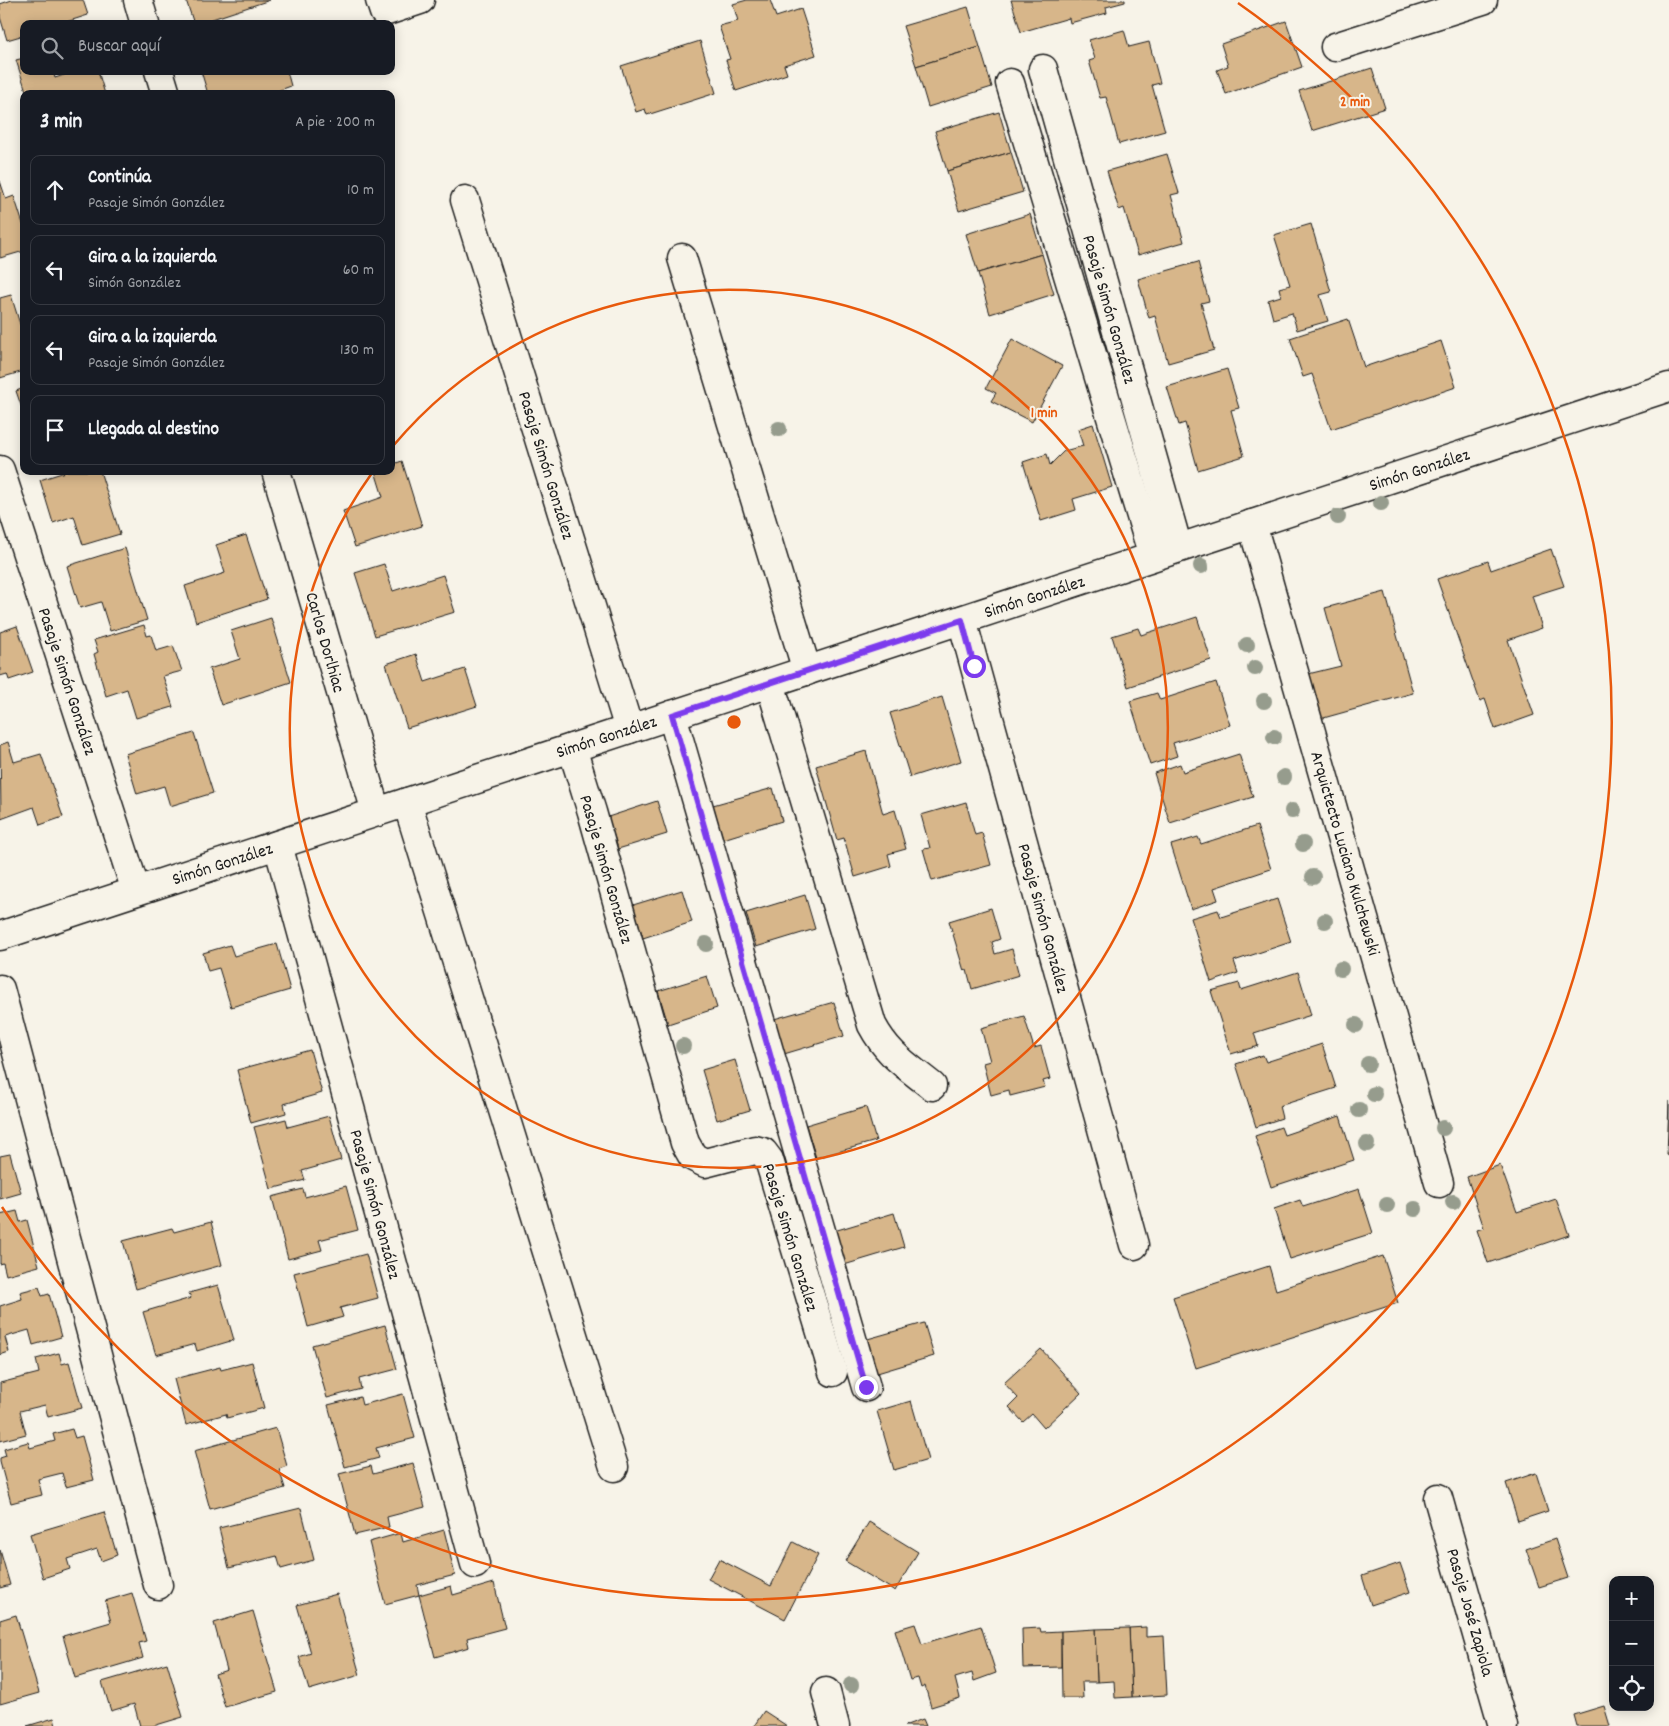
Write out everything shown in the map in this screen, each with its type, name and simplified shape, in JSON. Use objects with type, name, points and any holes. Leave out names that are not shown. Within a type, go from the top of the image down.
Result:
[{"type":"street","points":[[138,0],[144,20]]},
{"type":"street","points":[[380,0],[384,12],[420,0]]},
{"type":"street","points":[[1335,47],[1483,0]]},
{"type":"street","name":"Pasaje Simón González","points":[[1043,69],[1166,552]]},
{"type":"street","points":[[160,75],[165,90]]},
{"type":"street","name":"Pasaje Simón González","points":[[1010,83],[1166,552]]},
{"type":"street","name":"Pasaje Simón González","points":[[465,200],[629,729]]},
{"type":"street","points":[[682,258],[806,671]]},
{"type":"street","name":"Simón González","points":[[0,936],[1669,387]]},
{"type":"street","name":"Pasaje Simón González","points":[[0,470],[136,891]]},
{"type":"street","name":"Carlos Dorlhiac","points":[[277,475],[376,812]]},
{"type":"street","name":"Arquictecto Luciano Kulchewski","points":[[1252,524],[1439,1183]]},
{"type":"street","name":"Pasaje Simón González","points":[[962,620],[1134,1245]]},
{"type":"street","points":[[770,683],[872,1024],[879,1039],[890,1052],[932,1086]]},
{"type":"street","name":"Pasaje Simón González","points":[[672,715],[866,1387]]},
{"type":"street","name":"Pasaje Simón González","points":[[572,748],[592,812],[685,1143],[692,1157],[705,1163],[755,1150],[763,1152],[769,1160],[833,1372]]},
{"type":"street","points":[[407,802],[614,1467]]},
{"type":"street","name":"Pasaje Simón González","points":[[278,845],[475,1564]]},
{"type":"street","points":[[0,989],[158,1585]]},
{"type":"street","name":"Pasaje José Zapiola","points":[[1438,1498],[1503,1726]]},
{"type":"street","points":[[826,1692],[835,1726]]},
{"type":"building","points":[[12,0],[83,0],[88,15],[72,20],[20,20],[20,36],[7,40],[0,17],[0,4]]},
{"type":"building","points":[[186,0],[270,0],[209,20],[193,20]]},
{"type":"building","points":[[747,0],[770,0],[776,17],[801,9],[816,55],[784,65],[787,74],[736,91],[726,60],[730,59],[719,26],[738,21],[733,4]]},
{"type":"building","points":[[1011,0],[1125,0],[1125,2],[1106,7],[1107,13],[1070,23],[1069,18],[1021,32]]},
{"type":"building","points":[[968,7],[980,47],[916,66],[903,26]]},
{"type":"building","points":[[1286,21],[1302,67],[1226,94],[1217,70],[1228,66],[1221,44]]},
{"type":"building","points":[[1124,30],[1129,47],[1149,42],[1160,83],[1152,85],[1165,131],[1119,144],[1106,97],[1100,98],[1089,61],[1095,59],[1089,40]]},
{"type":"building","points":[[700,41],[716,93],[647,115],[645,109],[636,112],[621,66]]},
{"type":"building","points":[[980,47],[992,87],[928,107],[916,66]]},
{"type":"building","points":[[20,59],[20,72],[16,60]]},
{"type":"building","points":[[1372,68],[1385,108],[1312,131],[1299,91]]},
{"type":"building","points":[[21,75],[54,75],[55,78],[64,75],[99,75],[104,90],[26,90]]},
{"type":"building","points":[[202,75],[288,75],[291,86],[280,90],[207,90]]},
{"type":"building","points":[[999,112],[1011,152],[947,171],[935,131]]},
{"type":"building","points":[[1011,152],[1023,192],[959,211],[947,171]]},
{"type":"building","points":[[1167,154],[1179,193],[1171,195],[1184,242],[1138,255],[1124,208],[1119,210],[1107,171]]},
{"type":"building","points":[[0,181],[6,199],[14,196],[20,215],[20,252],[0,258]]},
{"type":"building","points":[[1030,214],[1042,254],[978,273],[966,234]]},
{"type":"building","points":[[1311,224],[1331,292],[1320,295],[1328,321],[1297,330],[1292,313],[1273,319],[1268,300],[1281,296],[1279,288],[1290,285],[1274,235]]},
{"type":"building","points":[[1042,254],[1054,294],[990,314],[978,273]]},
{"type":"building","points":[[1198,262],[1209,301],[1201,303],[1214,350],[1168,363],[1155,316],[1149,318],[1138,279]]},
{"type":"building","points":[[11,295],[20,324],[20,372],[0,378],[0,298]]},
{"type":"building","points":[[1348,319],[1364,367],[1441,341],[1456,387],[1331,429],[1312,374],[1303,377],[1290,338]]},
{"type":"building","points":[[1012,339],[1062,366],[1032,422],[991,401],[996,393],[986,388]]},
{"type":"building","points":[[1227,369],[1239,408],[1231,410],[1244,456],[1198,470],[1185,423],[1179,425],[1167,387]]},
{"type":"building","points":[[20,390],[20,402],[16,391]]},
{"type":"building","points":[[1093,424],[1112,487],[1073,499],[1076,510],[1041,521],[1023,462],[1047,454],[1050,465],[1064,451],[1083,446],[1078,429]]},
{"type":"building","points":[[402,461],[422,526],[355,547],[343,511],[383,497],[376,475],[395,475],[395,464]]},
{"type":"building","points":[[56,475],[101,475],[120,534],[83,545],[74,516],[53,523],[40,480]]},
{"type":"building","points":[[246,535],[267,599],[196,622],[185,586],[225,573],[216,545]]},
{"type":"building","points":[[125,548],[147,620],[110,631],[101,602],[80,608],[67,566]]},
{"type":"building","points":[[1551,549],[1564,586],[1532,596],[1542,628],[1508,640],[1534,715],[1495,729],[1485,699],[1480,701],[1437,579],[1488,561],[1491,570]]},
{"type":"building","points":[[384,564],[393,591],[443,575],[455,612],[375,636],[355,573]]},
{"type":"building","points":[[1385,592],[1413,693],[1320,719],[1308,674],[1341,666],[1325,608]]},
{"type":"building","points":[[1197,617],[1211,660],[1128,687],[1112,636],[1138,628],[1141,635]]},
{"type":"building","points":[[271,618],[291,682],[221,705],[209,669],[240,659],[231,631]]},
{"type":"building","points":[[144,625],[147,636],[151,635],[156,651],[173,646],[182,671],[163,676],[173,707],[136,718],[127,689],[106,696],[94,654],[98,652],[94,640]]},
{"type":"building","points":[[17,626],[33,672],[9,680],[7,674],[0,676],[0,632]]},
{"type":"building","points":[[416,654],[425,682],[465,669],[477,706],[407,728],[386,664]]},
{"type":"building","points":[[1216,682],[1230,725],[1173,743],[1177,756],[1150,765],[1130,701],[1157,693],[1160,700]]},
{"type":"building","points":[[942,697],[961,761],[910,777],[890,713]]},
{"type":"building","points":[[194,733],[213,793],[170,806],[164,786],[137,794],[125,754]]},
{"type":"building","points":[[8,742],[14,762],[41,754],[63,817],[40,825],[34,807],[1,819],[0,745]]},
{"type":"building","points":[[866,751],[883,814],[895,810],[906,849],[888,854],[891,866],[855,877],[844,838],[837,840],[816,766]]},
{"type":"building","points":[[1239,754],[1253,797],[1170,823],[1154,773],[1180,764],[1183,772]]},
{"type":"building","points":[[773,788],[782,821],[723,839],[713,805]]},
{"type":"building","points":[[657,801],[667,834],[618,849],[608,817]]},
{"type":"building","points":[[966,802],[975,835],[982,833],[991,865],[932,881],[923,849],[930,848],[921,815]]},
{"type":"building","points":[[1257,826],[1271,869],[1214,888],[1218,900],[1191,909],[1171,845],[1198,837],[1201,844]]},
{"type":"building","points":[[682,890],[692,922],[643,938],[633,905]]},
{"type":"building","points":[[805,895],[815,929],[756,947],[746,913]]},
{"type":"building","points":[[1277,899],[1291,942],[1234,961],[1238,973],[1211,982],[1191,918],[1218,910],[1221,917]]},
{"type":"building","points":[[991,908],[1000,939],[992,942],[995,954],[1012,949],[1019,975],[972,989],[967,970],[964,971],[949,921]]},
{"type":"building","points":[[277,944],[290,990],[231,1007],[219,968],[208,971],[203,953],[230,945],[234,956]]},
{"type":"building","points":[[1298,972],[1311,1015],[1254,1033],[1258,1046],[1231,1054],[1211,991],[1239,983],[1241,990]]},
{"type":"building","points":[[707,976],[717,1008],[668,1024],[658,991]]},
{"type":"building","points":[[834,1002],[844,1036],[784,1054],[774,1019]]},
{"type":"building","points":[[1024,1016],[1034,1048],[1041,1046],[1050,1079],[1043,1081],[1045,1087],[1010,1096],[1009,1090],[991,1095],[983,1063],[990,1061],[981,1028]]},
{"type":"building","points":[[1322,1044],[1336,1088],[1279,1106],[1282,1118],[1256,1127],[1236,1064],[1263,1055],[1266,1062]]},
{"type":"building","points":[[310,1050],[322,1093],[284,1104],[286,1113],[251,1123],[237,1070]]},
{"type":"building","points":[[735,1060],[750,1110],[717,1120],[702,1070]]},
{"type":"building","points":[[1669,1101],[1669,1156],[1667,1155]]},
{"type":"building","points":[[866,1107],[876,1141],[816,1158],[806,1125]]},
{"type":"building","points":[[329,1116],[341,1160],[302,1171],[305,1180],[271,1189],[254,1127],[286,1119],[288,1127]]},
{"type":"building","points":[[1340,1116],[1354,1160],[1271,1187],[1255,1136],[1281,1127],[1284,1135]]},
{"type":"building","points":[[10,1154],[21,1193],[0,1199],[0,1156]]},
{"type":"building","points":[[1500,1165],[1517,1212],[1556,1199],[1569,1235],[1488,1263],[1477,1230],[1484,1228],[1467,1177]]},
{"type":"building","points":[[346,1186],[358,1230],[319,1240],[322,1250],[288,1259],[272,1197],[303,1189],[305,1197]]},
{"type":"building","points":[[1359,1189],[1373,1233],[1290,1259],[1274,1209],[1300,1200],[1303,1207]]},
{"type":"building","points":[[17,1211],[20,1222],[27,1220],[39,1266],[6,1275],[3,1263],[0,1264],[0,1215]]},
{"type":"building","points":[[894,1213],[904,1247],[844,1265],[834,1231]]},
{"type":"building","points":[[211,1222],[222,1265],[136,1289],[123,1241],[172,1228],[174,1232]]},
{"type":"building","points":[[366,1254],[378,1298],[340,1308],[343,1317],[308,1327],[294,1273]]},
{"type":"building","points":[[1383,1256],[1398,1303],[1196,1368],[1173,1297],[1269,1266],[1276,1290]]},
{"type":"building","points":[[218,1285],[234,1340],[197,1351],[195,1344],[156,1355],[143,1312],[191,1298],[189,1293]]},
{"type":"building","points":[[39,1287],[42,1296],[49,1294],[61,1337],[33,1345],[29,1330],[5,1337],[9,1352],[0,1355],[0,1306],[22,1299],[20,1292]]},
{"type":"building","points":[[924,1323],[934,1356],[874,1374],[864,1340]]},
{"type":"building","points":[[385,1325],[397,1369],[359,1379],[361,1389],[327,1398],[312,1345]]},
{"type":"building","points":[[1041,1349],[1081,1393],[1044,1428],[1032,1414],[1023,1422],[1009,1407],[1018,1398],[1004,1383]]},
{"type":"building","points":[[59,1353],[62,1364],[69,1362],[82,1408],[48,1417],[45,1405],[20,1411],[26,1434],[0,1441],[0,1383],[39,1373],[36,1359]]},
{"type":"building","points":[[252,1362],[264,1408],[227,1418],[226,1414],[186,1425],[174,1379],[220,1367],[221,1370]]},
{"type":"building","points":[[403,1394],[415,1438],[376,1448],[379,1458],[345,1467],[328,1405],[360,1397],[362,1405]]},
{"type":"building","points":[[911,1401],[928,1460],[894,1470],[877,1411]]},
{"type":"building","points":[[276,1428],[287,1466],[279,1469],[285,1488],[210,1509],[194,1451]]},
{"type":"building","points":[[72,1429],[75,1438],[82,1436],[94,1480],[66,1487],[62,1473],[38,1479],[42,1495],[11,1503],[0,1462],[0,1458],[6,1456],[4,1449],[28,1442],[30,1448],[55,1441],[53,1434]]},
{"type":"building","points":[[413,1463],[425,1507],[387,1517],[389,1527],[355,1535],[339,1474],[371,1466],[373,1474]]},
{"type":"building","points":[[1536,1473],[1548,1511],[1518,1521],[1506,1483]]},
{"type":"building","points":[[301,1508],[314,1560],[281,1569],[277,1556],[229,1568],[219,1528]]},
{"type":"building","points":[[104,1512],[117,1555],[101,1561],[97,1549],[67,1559],[70,1569],[43,1578],[30,1534]]},
{"type":"building","points":[[869,1522],[918,1552],[895,1591],[845,1561]]},
{"type":"building","points":[[444,1530],[455,1575],[417,1585],[419,1595],[385,1604],[369,1542],[401,1533],[403,1542]]},
{"type":"building","points":[[1555,1539],[1568,1578],[1539,1587],[1526,1549]]},
{"type":"building","points":[[793,1542],[818,1555],[785,1619],[708,1579],[719,1559],[771,1586]]},
{"type":"building","points":[[0,1550],[10,1585],[0,1588]]},
{"type":"building","points":[[1400,1563],[1410,1592],[1371,1605],[1362,1576]]},
{"type":"building","points":[[494,1583],[505,1628],[467,1638],[469,1647],[435,1657],[419,1595],[451,1586],[453,1595]]},
{"type":"building","points":[[132,1593],[146,1641],[139,1643],[143,1658],[75,1678],[63,1636],[111,1622],[105,1601]]},
{"type":"building","points":[[337,1594],[360,1675],[309,1690],[299,1657],[311,1653],[297,1605]]},
{"type":"building","points":[[253,1611],[277,1692],[225,1707],[215,1674],[227,1670],[214,1623]]},
{"type":"building","points":[[16,1615],[39,1693],[0,1704],[0,1620]]},
{"type":"building","points":[[915,1624],[922,1644],[981,1626],[996,1673],[974,1681],[972,1673],[955,1678],[960,1698],[931,1707],[925,1686],[921,1688],[918,1678],[910,1680],[895,1630]]},
{"type":"building","points":[[1146,1627],[1146,1637],[1164,1636],[1167,1695],[1132,1697],[1129,1628]]},
{"type":"building","points":[[1040,1628],[1041,1632],[1061,1631],[1061,1667],[1023,1668],[1022,1629]]},
{"type":"building","points":[[1129,1628],[1132,1697],[1115,1698],[1114,1681],[1097,1682],[1095,1629]]},
{"type":"building","points":[[1095,1629],[1097,1682],[1082,1682],[1083,1698],[1062,1698],[1061,1631]]},
{"type":"building","points":[[167,1663],[183,1717],[153,1726],[140,1726],[134,1704],[111,1711],[102,1682]]},
{"type":"building","points":[[1604,1706],[1610,1726],[1577,1726],[1574,1715]]},
{"type":"building","points":[[764,1711],[787,1726],[754,1726]]},
{"type":"building","points":[[54,1718],[56,1726],[27,1726]]},
{"type":"building","points":[[923,1719],[926,1726],[904,1726]]},
{"type":"route","points":[[866,1387],[672,715],[962,620],[974,666]]}]
